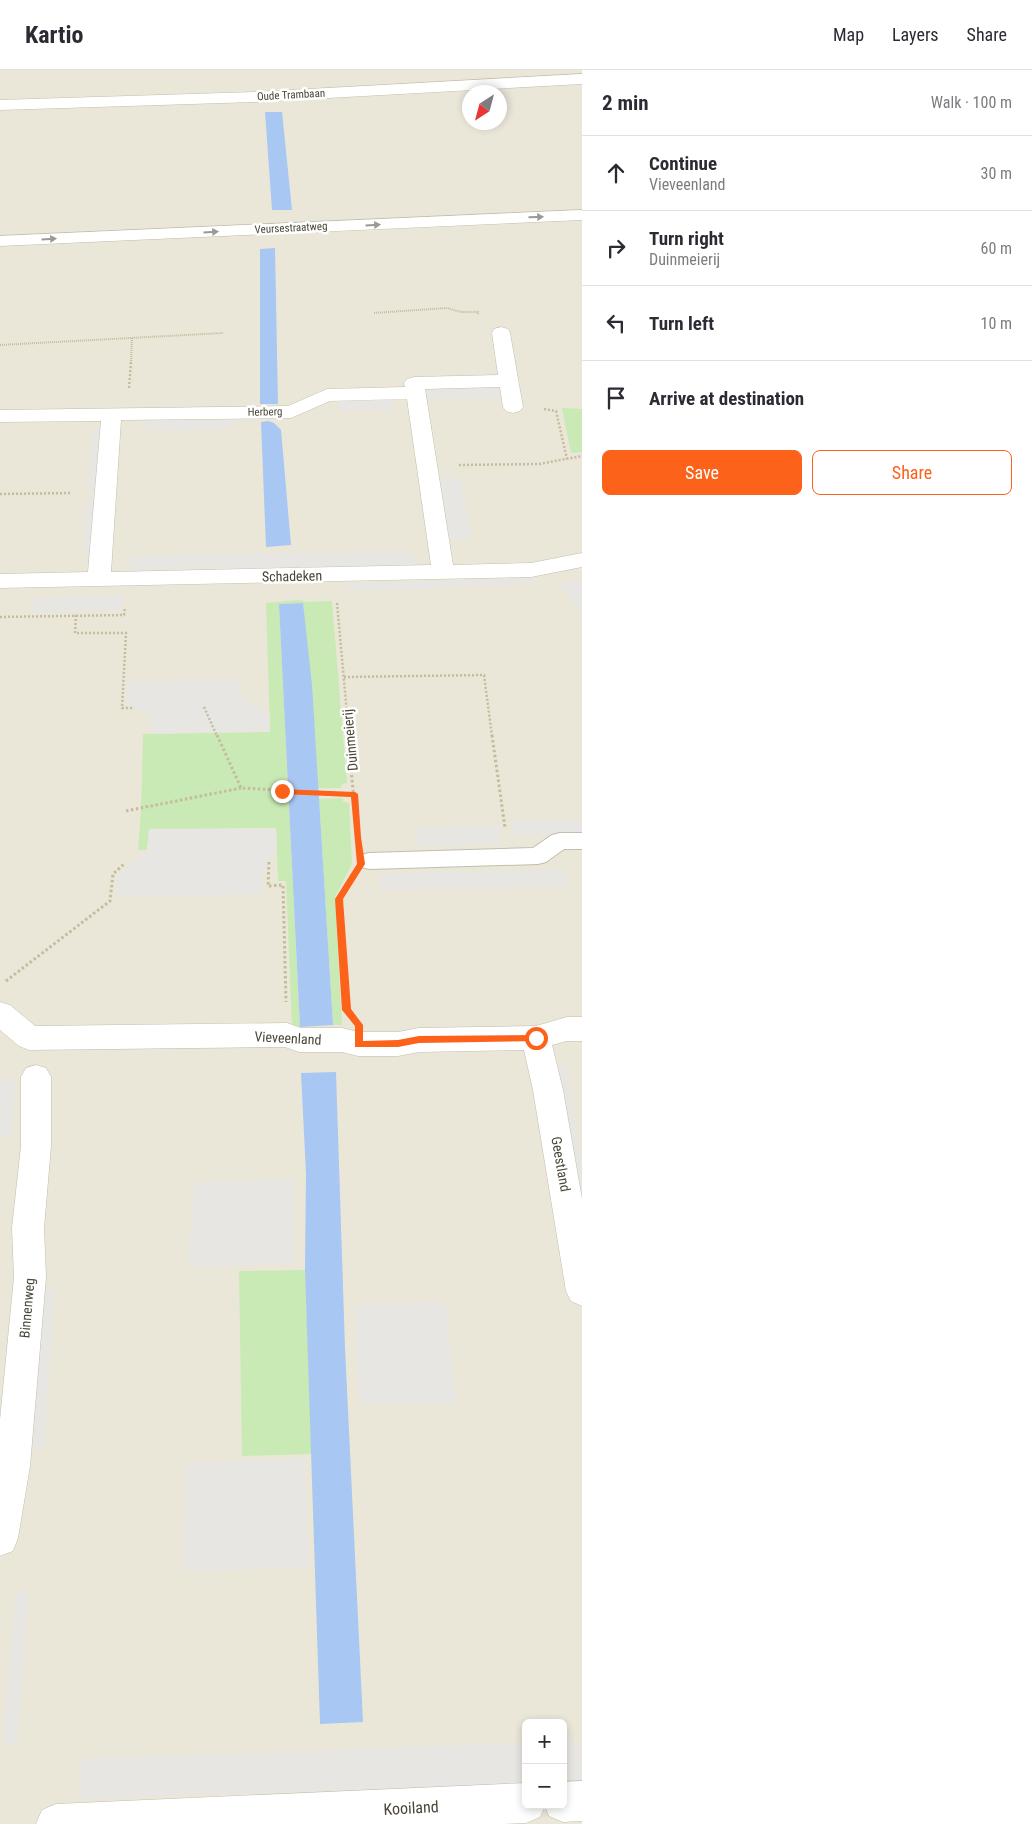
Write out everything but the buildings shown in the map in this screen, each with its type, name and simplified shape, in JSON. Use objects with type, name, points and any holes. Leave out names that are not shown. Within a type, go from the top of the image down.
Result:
[{"type":"street","name":"Oude Trambaan","points":[[0,105],[255,97],[582,79]]},
{"type":"street","points":[[507,90],[582,86]]},
{"type":"street","name":"Oude Trambaan","points":[[0,112],[270,103],[462,93]]},
{"type":"street","name":"Veursestraatweg","points":[[0,241],[582,215]]},
{"type":"street","points":[[501,333],[513,407]]},
{"type":"street","points":[[443,573],[414,383],[509,381]]},
{"type":"street","name":"Herberg","points":[[0,416],[291,412],[327,395],[415,393]]},
{"type":"street","points":[[99,578],[105,492],[119,414]]},
{"type":"street","name":"Schadeken","points":[[0,581],[531,570],[582,560]]},
{"type":"street","name":"Vieveenland","points":[[0,1013],[29,1038],[287,1035],[299,1040],[342,1040],[358,1044],[398,1044],[419,1040],[536,1038],[567,1029],[582,1029]]},
{"type":"street","name":"Geestland","points":[[536,1038],[548,1090],[582,1291]]},
{"type":"street","name":"Binnenweg","points":[[0,1538],[13,1466],[30,1277],[28,1228],[36,1146],[36,1077]]},
{"type":"street","points":[[567,1802],[582,1801]]},
{"type":"street","name":"Kooiland","points":[[56,1824],[522,1803]]},
{"type":"lane","points":[[369,861],[538,856],[560,841],[582,840]]},
{"type":"path","points":[[374,313],[447,308],[454,310]]},
{"type":"path","points":[[0,345],[223,334]]},
{"type":"path","points":[[119,414],[132,338]]},
{"type":"path","points":[[426,466],[539,464],[582,456]]},
{"type":"path","points":[[0,494],[105,492]]},
{"type":"path","name":"Duinmeierij","points":[[334,575],[355,794],[357,837]]},
{"type":"path","points":[[0,617],[124,615],[128,578]]},
{"type":"path","points":[[76,616],[75,633],[126,634],[122,708],[134,708]]},
{"type":"path","points":[[344,677],[484,675],[509,856]]},
{"type":"path","points":[[204,707],[241,788]]},
{"type":"path","points":[[126,811],[241,788],[355,794]]},
{"type":"path","points":[[269,862],[268,886],[283,886],[287,1035]]},
{"type":"path","points":[[0,986],[110,900],[113,874],[124,864]]},
{"type":"path","points":[[352,878],[339,899],[346,1010],[359,1025],[358,1044]]},
{"type":"shaded area","points":[[0,70],[582,70],[582,1824],[0,1824]]},
{"type":"shaded area","points":[[497,385],[500,398],[427,399],[425,387]]},
{"type":"shaded area","points":[[392,399],[394,410],[340,411],[339,400]]},
{"type":"shaded area","points":[[233,418],[234,429],[145,430],[146,419]]},
{"type":"shaded area","points":[[93,429],[101,429],[97,490],[88,490]]},
{"type":"shaded area","points":[[437,477],[460,477],[472,539],[447,539]]},
{"type":"shaded area","points":[[87,499],[96,499],[92,550],[83,551]]},
{"type":"shaded area","points":[[412,551],[414,565],[130,570],[131,556]]},
{"type":"shaded area","points":[[533,578],[535,584],[348,590],[348,584]]},
{"type":"shaded area","points":[[581,580],[582,582],[582,615],[560,584]]},
{"type":"shaded area","points":[[123,596],[122,610],[30,612],[32,598]]},
{"type":"shaded area","points":[[240,679],[240,695],[270,714],[270,731],[151,734],[152,716],[126,704],[127,681]]},
{"type":"shaded area","points":[[511,820],[581,820],[582,834],[514,835]]},
{"type":"shaded area","points":[[499,826],[501,844],[417,845],[416,828]]},
{"type":"shaded area","points":[[276,828],[277,849],[262,874],[263,894],[116,897],[118,876],[147,850],[149,829]]},
{"type":"shaded area","points":[[565,869],[568,887],[381,890],[380,874]]},
{"type":"shaded area","points":[[566,1066],[582,1160],[582,1221],[557,1067]]},
{"type":"shaded area","points":[[0,1079],[16,1079],[11,1136],[0,1136]]},
{"type":"shaded area","points":[[294,1179],[294,1264],[188,1267],[194,1183]]},
{"type":"shaded area","points":[[43,1289],[55,1289],[44,1448],[30,1448]]},
{"type":"shaded area","points":[[445,1302],[456,1403],[359,1403],[355,1304]]},
{"type":"shaded area","points":[[305,1459],[308,1568],[183,1571],[185,1463]]},
{"type":"shaded area","points":[[29,1590],[17,1743],[3,1744],[16,1591]]},
{"type":"shaded area","points":[[567,1742],[578,1742],[582,1766],[582,1783],[567,1783]]},
{"type":"shaded area","points":[[522,1743],[522,1784],[79,1799],[79,1759]]},
{"type":"green space","points":[[562,408],[582,409],[582,452],[571,453]]},
{"type":"green space","points":[[300,600],[306,602],[332,601],[347,783],[342,784],[341,788],[318,788],[303,603],[279,604],[300,1027],[292,1027],[286,881],[278,881],[276,828],[149,830],[147,850],[138,850],[143,734],[270,732],[266,603]]},
{"type":"green space","points":[[343,798],[343,802],[349,803],[352,864],[335,897],[342,1025],[333,1025],[319,799]]},
{"type":"green space","points":[[305,1270],[312,1454],[242,1456],[239,1271]]},
{"type":"water","points":[[265,112],[282,112],[292,210],[272,210]]},
{"type":"water","points":[[275,248],[278,404],[260,404],[260,249]]},
{"type":"water","points":[[268,421],[274,423],[281,430],[291,545],[266,547],[261,422]]},
{"type":"water","points":[[303,603],[312,685],[333,1025],[300,1027],[279,604]]},
{"type":"water","points":[[336,1072],[345,1348],[363,1722],[320,1724],[305,1270],[306,1174],[301,1073]]},
{"type":"route","points":[[282,791],[355,794],[357,837],[361,864],[339,899],[346,1010],[359,1025],[358,1044],[398,1044],[419,1040],[536,1038]]}]
